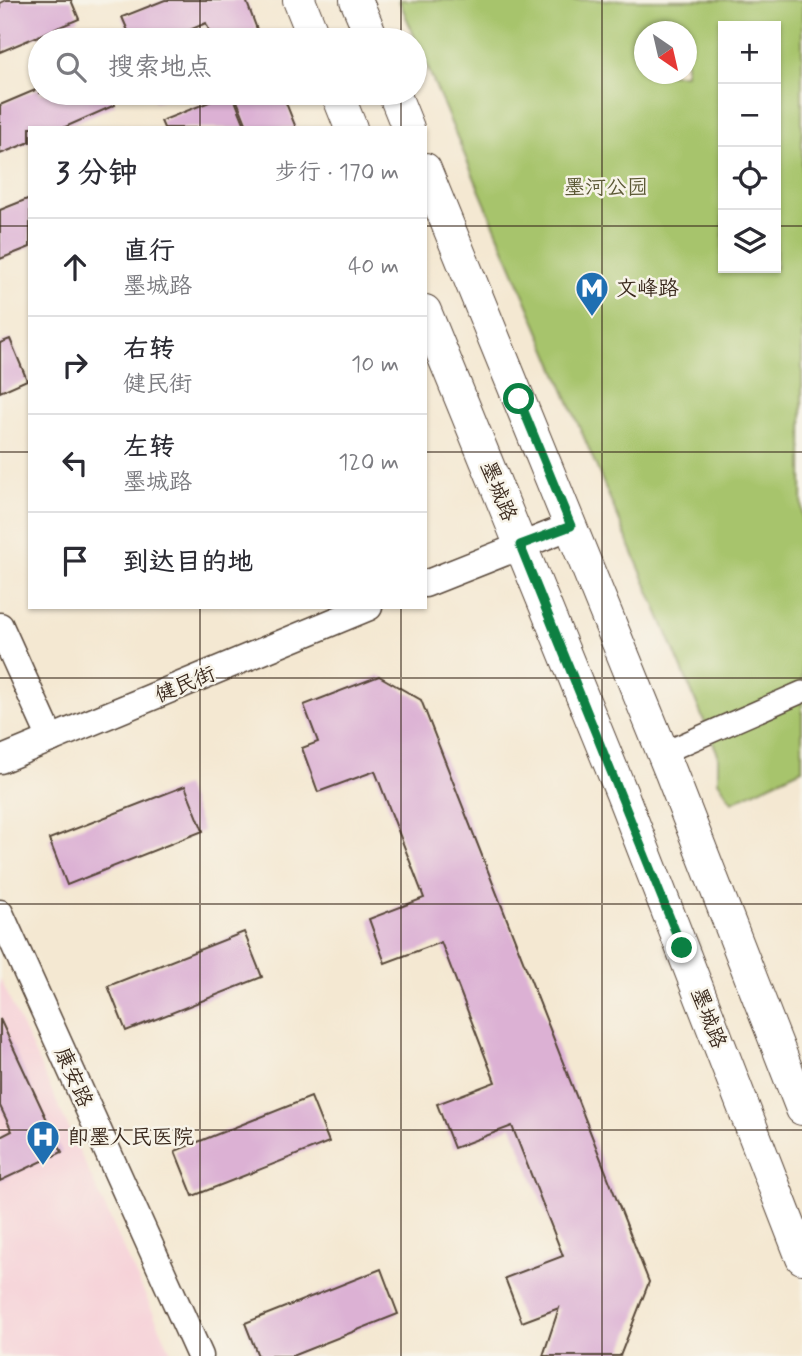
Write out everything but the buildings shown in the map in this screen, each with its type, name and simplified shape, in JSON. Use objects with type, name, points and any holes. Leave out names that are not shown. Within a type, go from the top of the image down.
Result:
[{"type":"main road","points":[[299,0],[310,28]]},
{"type":"main road","points":[[356,0],[368,28]]},
{"type":"main road","points":[[342,105],[350,126]]},
{"type":"main road","points":[[399,105],[407,126]]},
{"type":"main road","points":[[427,174],[663,753],[802,1109]]},
{"type":"main road","name":"墨城路","points":[[427,316],[622,793],[802,1258]]},
{"type":"street","points":[[427,583],[571,526]]},
{"type":"street","name":"健民街","points":[[0,760],[364,609]]},
{"type":"street","points":[[0,626],[51,739]]},
{"type":"street","points":[[663,753],[802,692]]},
{"type":"street","name":"康安路","points":[[0,913],[200,1356]]},
{"type":"shaded area","name":"即墨人民医院","points":[[0,978],[173,1356],[0,1356]]},
{"type":"green space","name":"墨河公园","points":[[399,0],[802,0],[802,769],[732,802],[718,781],[718,754],[427,66],[427,28],[411,28]]},
{"type":"place","name":"文峰路","points":[[592,318]]},
{"type":"place","name":"即墨人民医院","points":[[43,1167]]},
{"type":"route","points":[[519,399],[571,526],[520,545],[622,793],[682,948]]}]
